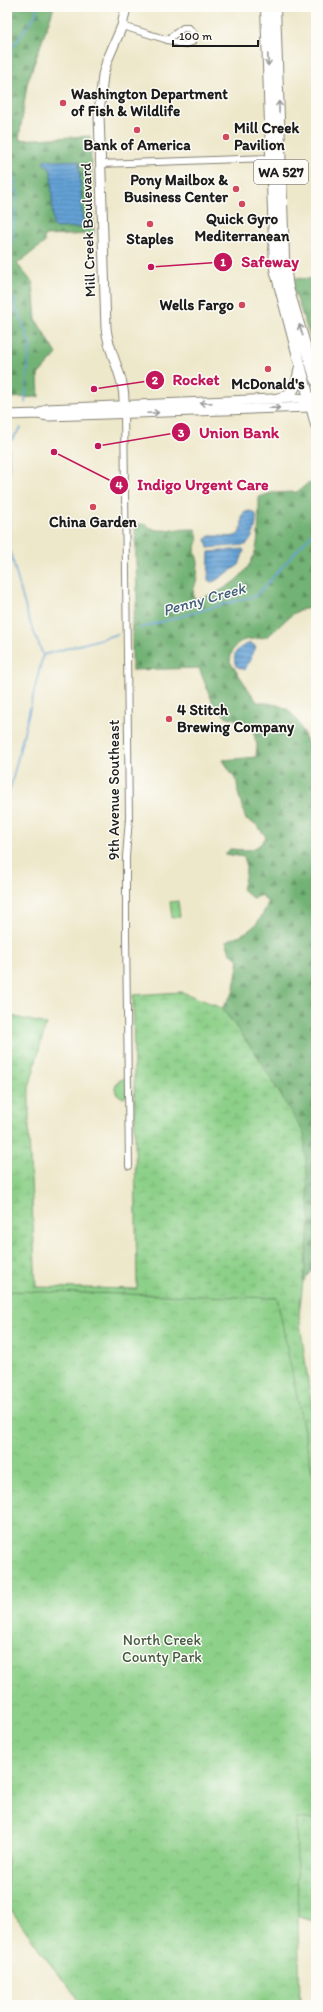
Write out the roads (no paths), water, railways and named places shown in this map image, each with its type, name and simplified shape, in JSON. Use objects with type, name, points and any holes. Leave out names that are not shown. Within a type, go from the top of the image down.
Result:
[{"type":"main road","name":"Mill Creek Boulevard","points":[[124,411],[123,382],[110,350],[106,328],[98,114],[103,75],[107,61],[122,26],[126,7]]},
{"type":"main road","name":"WA 527","points":[[266,7],[270,114],[276,157]]},
{"type":"main road","name":"WA 527","points":[[275,7],[276,269],[300,364],[313,403],[316,425]]},
{"type":"main road","points":[[276,157],[277,193],[282,208],[284,258],[288,288],[316,381]]},
{"type":"main road","points":[[276,399],[289,395],[295,388],[300,364]]},
{"type":"main road","points":[[7,415],[38,414],[48,416],[276,399],[313,403]]},
{"type":"main road","points":[[124,411],[313,403]]},
{"type":"street","points":[[122,26],[167,40]]},
{"type":"street","points":[[100,164],[276,157]]},
{"type":"street","name":"9th Avenue Southeast","points":[[124,411],[129,818],[126,856],[126,935],[129,1166]]},
{"type":"water","points":[[45,159],[53,161],[71,160],[79,162],[83,227],[56,228],[53,226],[51,172],[49,167],[43,163]]},
{"type":"water","points":[[250,511],[256,514],[256,522],[253,535],[246,545],[208,548],[206,540],[209,536],[230,537],[238,534],[242,524],[242,515],[245,512]]},
{"type":"water","points":[[243,549],[244,551],[239,565],[215,581],[211,582],[208,580],[209,552]]},
{"type":"water","points":[[251,643],[256,647],[245,670],[236,666],[234,659],[236,652],[241,647]]},
{"type":"waterway","points":[[7,55],[37,13],[35,7]]},
{"type":"waterway","points":[[7,154],[18,193],[7,280]]},
{"type":"waterway","points":[[7,283],[30,345],[25,403]]},
{"type":"waterway","points":[[7,802],[43,655],[28,617],[9,547],[9,443],[21,428]]},
{"type":"waterway","name":"Penny Creek","points":[[140,628],[257,595],[316,529]]},
{"type":"waterway","name":"Penny Creek","points":[[43,655],[118,634]]},
{"type":"place","name":"Washington Department of Fish & Wildlife","points":[[63,103]]},
{"type":"place","name":"Bank of America","points":[[137,130]]},
{"type":"place","name":"Mill Creek Pavilion","points":[[226,137]]},
{"type":"place","name":"Pony Mailbox & Business Center","points":[[236,189]]},
{"type":"place","name":"Quick Gyro Mediterranean","points":[[242,204]]},
{"type":"place","name":"Staples","points":[[150,224]]},
{"type":"place","name":"Safeway","points":[[151,267]]},
{"type":"place","name":"Wells Fargo","points":[[242,305]]},
{"type":"place","name":"McDonald's","points":[[268,369]]},
{"type":"place","name":"Rocket","points":[[94,389]]},
{"type":"place","name":"Union Bank","points":[[98,446]]},
{"type":"place","name":"Indigo Urgent Care","points":[[54,452]]},
{"type":"place","name":"China Garden","points":[[93,507]]},
{"type":"place","name":"4 Stitch Brewing Company","points":[[169,719]]},
{"type":"park label","name":"North Creek County Park","points":[[162,1648]]}]
